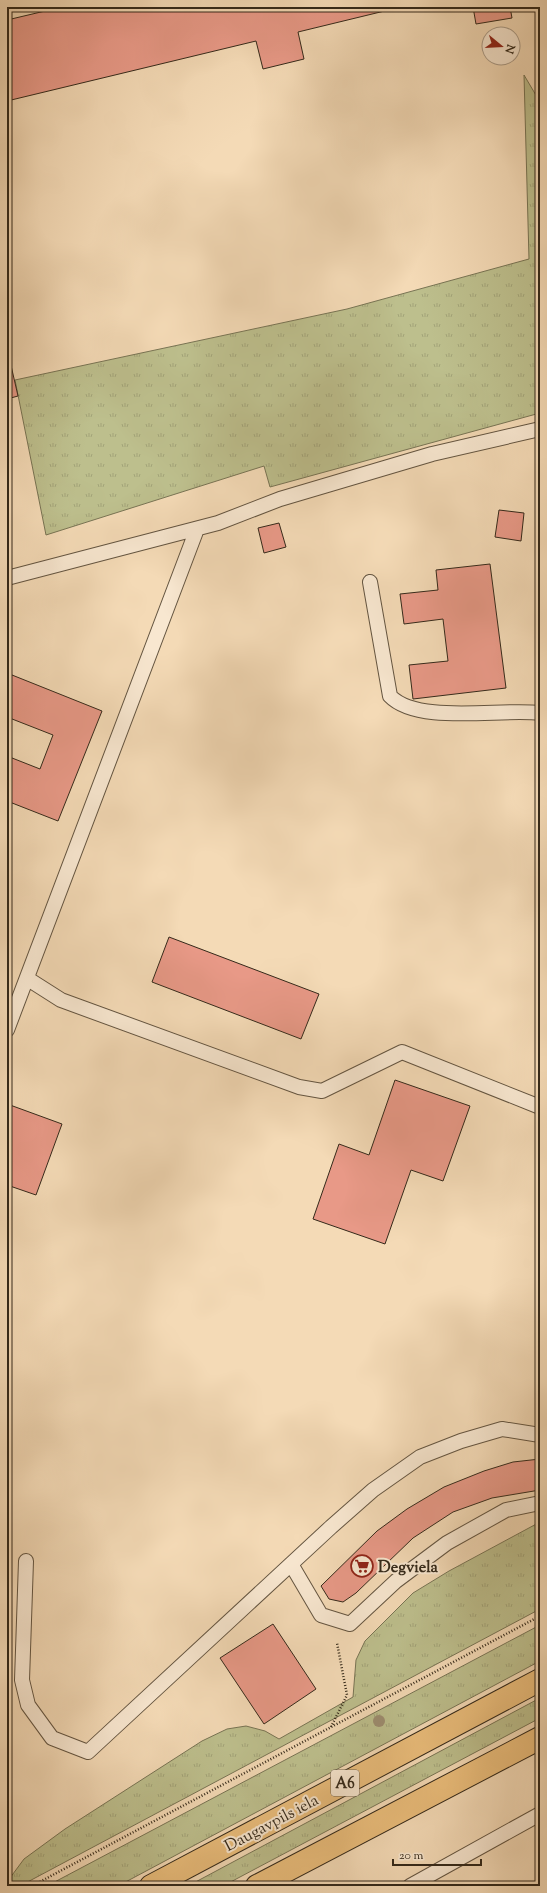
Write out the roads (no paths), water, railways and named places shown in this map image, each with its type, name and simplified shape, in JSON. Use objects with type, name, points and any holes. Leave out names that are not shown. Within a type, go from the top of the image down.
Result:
[{"type":"highway","name":"Daugavpils iela","points":[[151,1886],[540,1680]]},
{"type":"highway","points":[[257,1886],[540,1738]]},
{"type":"lane","points":[[7,578],[218,523],[280,499],[432,454],[540,429]]},
{"type":"lane","points":[[7,1030],[28,979],[197,529]]},
{"type":"lane","points":[[370,582],[390,696],[397,704],[449,714],[540,713]]},
{"type":"lane","points":[[28,979],[61,1000],[299,1087],[322,1091],[402,1052],[540,1107]]},
{"type":"lane","points":[[26,1561],[22,1680],[28,1705],[52,1738],[88,1752],[373,1490],[420,1456],[461,1441],[502,1429],[540,1435]]},
{"type":"lane","points":[[291,1564],[321,1615],[350,1624],[396,1581],[447,1543],[506,1510],[540,1504]]},
{"type":"lane","points":[[410,1886],[540,1814]]},
{"type":"place","name":"Degviela","points":[[362,1566]]}]
